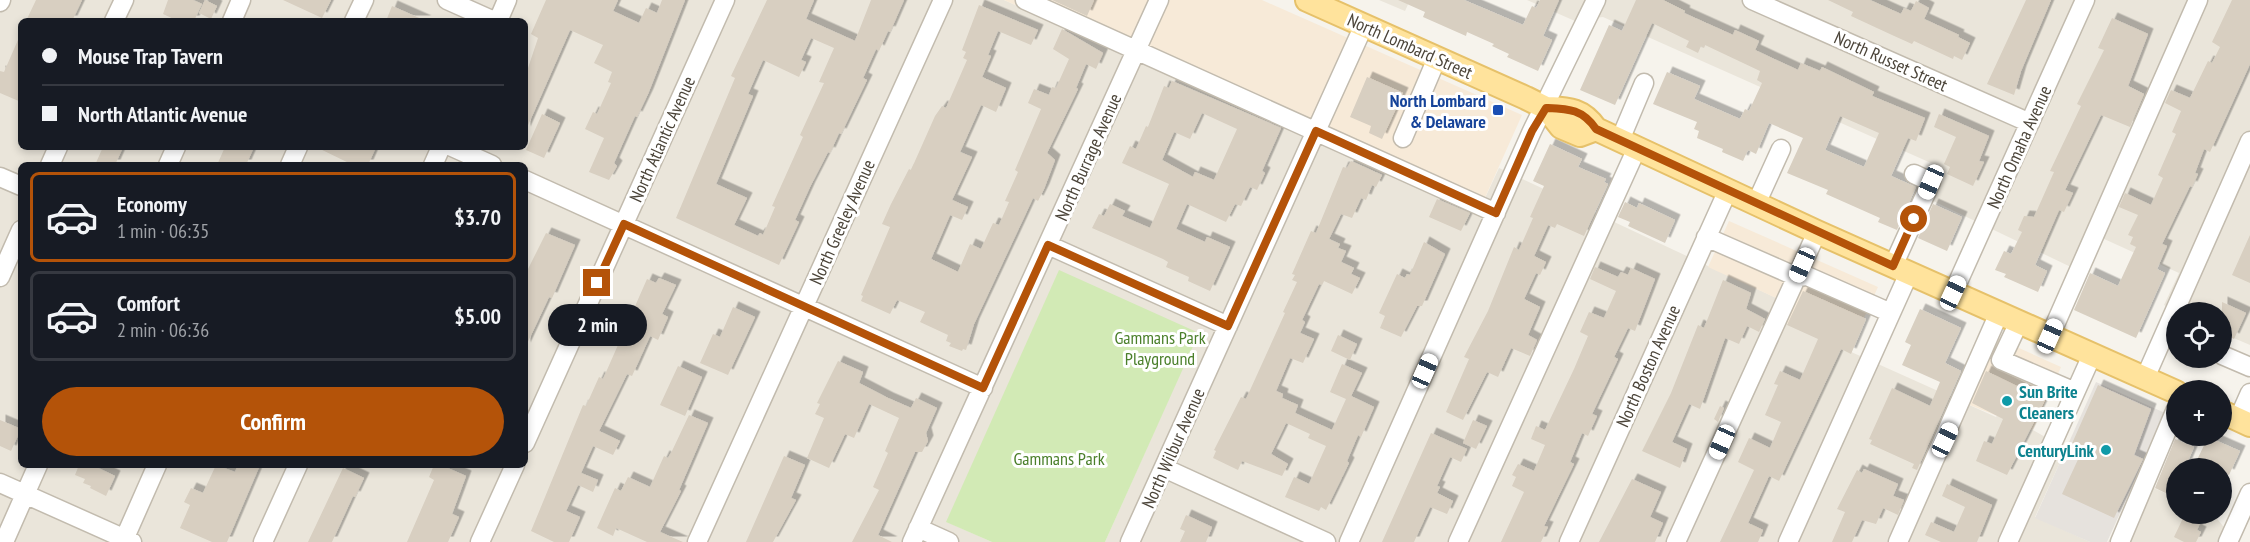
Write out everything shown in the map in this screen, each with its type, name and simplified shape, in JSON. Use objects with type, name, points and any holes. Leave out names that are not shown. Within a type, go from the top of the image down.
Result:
[{"type":"main road","name":"North Lombard Street","points":[[1307,0],[1546,108],[1569,109],[1588,117],[1596,129],[1756,204],[2166,387]]},
{"type":"street","points":[[115,18],[124,0]]},
{"type":"street","points":[[233,18],[241,0]]},
{"type":"street","points":[[355,18],[364,0]]},
{"type":"street","points":[[447,0],[489,18]]},
{"type":"street","points":[[498,18],[507,0]]},
{"type":"street","name":"North Atlantic Avenue","points":[[528,436],[725,0]]},
{"type":"street","name":"North Greeley Avenue","points":[[697,542],[943,0]]},
{"type":"street","points":[[1025,0],[1496,213]]},
{"type":"street","name":"North Burrage Avenue","points":[[915,535],[1159,0]]},
{"type":"street","points":[[1349,542],[1532,131],[1546,108],[1596,0]]},
{"type":"street","name":"North Russet Street","points":[[1752,0],[2030,123]]},
{"type":"street","name":"North Omaha Avenue","points":[[1953,293],[2085,0]]},
{"type":"street","points":[[2050,336],[2198,0]]},
{"type":"street","name":"North Wilbur Avenue","points":[[1130,542],[1364,25]]},
{"type":"street","points":[[1403,138],[1437,58]]},
{"type":"street","points":[[1458,542],[1628,144],[1644,83]]},
{"type":"street","points":[[2183,302],[2250,141]]},
{"type":"street","points":[[1756,204],[1781,149]]},
{"type":"street","points":[[459,150],[485,162]]},
{"type":"street","points":[[1788,542],[1891,313],[1901,270],[1931,182],[1914,174]]},
{"type":"street","points":[[0,177],[18,185]]},
{"type":"street","points":[[528,181],[983,388]]},
{"type":"street","name":"North Boston Avenue","points":[[1569,542],[1728,190]]},
{"type":"street","points":[[1676,542],[1816,232]]},
{"type":"street","points":[[0,277],[18,237]]},
{"type":"street","points":[[1706,237],[1797,277],[1807,276],[1891,313]]},
{"type":"street","points":[[1048,245],[1228,326]]},
{"type":"street","points":[[2009,318],[2001,360],[2075,392]]},
{"type":"street","points":[[1898,542],[2009,318]]},
{"type":"street","points":[[2145,378],[2166,341]]},
{"type":"street","points":[[2008,542],[2092,355]]},
{"type":"street","points":[[2232,359],[2250,367]]},
{"type":"street","points":[[2237,419],[2250,393]]},
{"type":"street","points":[[2120,542],[2166,433]]},
{"type":"street","points":[[4,542],[37,468]]},
{"type":"street","points":[[0,483],[127,541],[156,468]]},
{"type":"street","points":[[263,542],[297,468]]},
{"type":"street","points":[[480,542],[514,468]]},
{"type":"street","points":[[1164,468],[1326,542]]},
{"type":"street","points":[[2230,541],[2250,494]]},
{"type":"street","points":[[915,535],[949,542]]},
{"type":"shaded area","points":[[0,0],[1004,0],[1479,211],[1499,168],[1787,303],[1780,320],[1996,417],[1998,414],[2066,449],[2035,517],[2090,542],[1105,542],[1198,333],[947,522],[992,542],[0,542]]},
{"type":"shaded area","points":[[1004,0],[1262,0],[1522,115],[1479,211]]},
{"type":"shaded area","points":[[1379,0],[1410,0],[1405,11]]},
{"type":"shaded area","points":[[1527,0],[2250,0],[2250,345],[2232,337],[2232,302],[2166,302],[2166,306],[2164,305],[2179,273],[2091,233],[2075,269],[1927,198],[1940,167],[1603,17],[1575,21]]},
{"type":"shaded area","points":[[1729,221],[1878,287],[1849,351],[1780,320],[1787,303],[1708,267]]},
{"type":"shaded area","points":[[1992,336],[2061,367],[2033,430],[1962,402]]},
{"type":"shaded area","name":"CenturyLink","points":[[2096,382],[2165,413],[2107,542],[2090,542],[2035,518]]},
{"type":"shaded area","points":[[2145,484],[2166,493],[2166,524],[2221,524],[2236,542],[2108,542]]},
{"type":"green space","name":"Gammans Park","points":[[1059,270],[1199,333],[1105,542],[992,542],[946,522]]},
{"type":"building","points":[[36,0],[82,0],[73,18],[27,18]]},
{"type":"building","points":[[168,0],[193,0],[202,4],[195,18],[172,18],[163,14]]},
{"type":"building","points":[[205,0],[217,6],[211,18],[199,13]]},
{"type":"building","points":[[283,0],[331,0],[322,18]]},
{"type":"building","points":[[546,0],[618,0],[613,11],[639,23],[646,8],[657,13],[662,0],[685,0],[648,94],[637,117],[635,116],[614,163],[617,166],[609,180],[589,172],[604,138],[585,129],[593,112],[597,114],[611,83],[608,82],[612,72],[594,63],[603,45],[570,30],[528,125],[528,68],[538,38],[531,34]]},
{"type":"building","points":[[767,0],[814,0],[806,19],[855,41],[871,0],[904,0],[890,32],[888,31],[879,51],[876,49],[863,78],[867,80],[841,134],[839,133],[810,187],[795,220],[799,222],[779,265],[676,218],[735,78],[731,76]],"holes":[[[811,38],[834,48],[819,82],[824,83],[800,135],[803,137],[772,206],[775,207],[763,235],[760,233],[758,236],[734,225],[747,198],[716,184],[753,96],[748,94],[763,60],[799,77],[806,62],[801,60]]]},
{"type":"building","points":[[1052,0],[1094,0],[1087,16]]},
{"type":"building","points":[[1398,0],[1464,0],[1523,25],[1532,6],[1536,8],[1540,0],[1559,0],[1543,36],[1552,40],[1538,71],[1507,57],[1509,54],[1492,46],[1494,44],[1467,32],[1466,36],[1423,17],[1425,12]]},
{"type":"building","points":[[1636,0],[1663,0],[1685,11],[1684,13],[1733,35],[1735,30],[1759,41],[1755,50],[1798,70],[1801,63],[1820,71],[1822,67],[1874,92],[1872,96],[1925,118],[1916,141],[1908,138],[1891,176],[1916,187],[1897,230],[1878,222],[1880,218],[1826,194],[1828,190],[1787,173],[1803,138],[1769,123],[1756,154],[1748,150],[1743,161],[1697,138],[1699,131],[1694,129],[1697,122],[1653,104],[1667,72],[1700,86],[1694,99],[1740,119],[1745,109],[1749,111],[1762,83],[1757,80],[1760,71],[1705,45],[1704,48],[1701,46],[1698,53],[1686,47],[1689,41],[1652,23],[1615,105],[1580,90],[1609,25],[1622,31]],"holes":[[[1840,116],[1879,133],[1864,167],[1825,150]]]},
{"type":"building","points":[[1828,0],[1870,0],[1901,14],[1904,8],[1911,11],[1916,1],[1929,8],[1924,19],[1959,35],[1958,37],[1970,43],[1962,60],[1954,56],[1953,59],[1914,41],[1912,44],[1851,16],[1853,12]]},
{"type":"building","points":[[2026,0],[2051,0],[2021,71],[2014,95],[1987,84]]},
{"type":"building","points":[[2232,0],[2250,0],[2250,64],[2210,152],[2204,149],[2195,173],[2198,174],[2162,244],[2167,246],[2157,269],[2165,273],[2136,338],[2074,310],[2090,273],[2118,286],[2136,247],[2130,244],[2133,237],[2128,235],[2138,215],[2119,207],[2125,193],[2151,205],[2163,178],[2158,175],[2176,134],[2172,132],[2181,111],[2165,103],[2171,90],[2190,98],[2208,61],[2212,63],[2220,47],[2212,42]]},
{"type":"building","points":[[979,5],[1038,30],[1031,45],[998,31],[988,55],[991,56],[982,77],[1006,88],[996,112],[981,105],[960,152],[972,157],[952,200],[968,207],[962,220],[950,215],[931,259],[958,272],[970,244],[981,249],[993,223],[999,225],[1009,202],[1005,201],[1018,172],[1015,170],[1041,109],[1028,103],[1034,89],[1049,95],[1052,87],[1056,88],[1069,59],[1053,49],[1062,29],[1103,53],[1096,69],[1086,64],[1076,88],[1078,89],[1047,153],[1055,160],[1044,189],[1038,201],[1033,198],[974,324],[966,350],[962,351],[949,346],[951,343],[946,341],[948,335],[920,322],[925,312],[897,300],[890,314],[861,301],[863,296],[861,295],[890,227],[882,224],[891,204],[909,169],[911,170],[935,116],[942,106],[946,108],[967,60],[963,58],[966,52],[962,50]]},
{"type":"building","points":[[392,6],[419,18],[387,18]]},
{"type":"building","points":[[2112,18],[2148,34],[2128,86],[2144,94],[2130,127],[2101,115],[2065,190],[2073,193],[2064,212],[2059,210],[2035,265],[2047,271],[2038,292],[2004,277],[2006,274],[1995,270],[2004,251],[2011,254],[2022,232],[2018,230],[2024,216],[2034,217],[2054,172],[2050,171],[2081,106],[2077,104],[2104,50],[2098,48]]},
{"type":"building","points":[[18,40],[18,101],[0,93],[0,71],[4,72]]},
{"type":"building","points":[[1367,77],[1403,93],[1382,139],[1369,133],[1371,126],[1350,117]]},
{"type":"building","points":[[1172,81],[1281,128],[1262,171],[1265,173],[1257,190],[1250,187],[1241,206],[1235,204],[1226,222],[1187,204],[1176,229],[1205,242],[1207,237],[1230,247],[1210,291],[1188,281],[1189,277],[1166,267],[1168,262],[1163,259],[1092,228],[1099,214],[1104,216],[1110,204],[1125,211],[1122,216],[1150,228],[1169,184],[1122,163],[1130,146],[1136,149],[1146,126],[1148,127],[1164,86],[1169,88]],"holes":[[[1202,113],[1237,129],[1214,180],[1195,172],[1193,177],[1162,160],[1174,132],[1190,139]]]},
{"type":"building","points":[[542,114],[560,123],[544,158],[526,150],[528,150]]},
{"type":"building","points":[[1939,114],[1989,136],[1979,161],[1984,162],[1973,186],[1947,174],[1950,167],[1944,164],[1956,137],[1934,127]]},
{"type":"building","points":[[1550,144],[1582,159],[1578,167],[1606,179],[1604,182],[1608,184],[1584,236],[1557,224],[1555,228],[1548,225],[1534,256],[1546,262],[1540,275],[1536,273],[1524,299],[1540,307],[1528,335],[1537,340],[1530,356],[1511,348],[1498,377],[1487,372],[1463,420],[1446,412],[1469,359],[1464,357],[1488,311],[1514,247],[1519,250],[1533,218],[1530,217],[1544,186],[1533,181]]},
{"type":"building","points":[[102,150],[122,150],[116,162],[96,162]]},
{"type":"building","points":[[224,150],[253,150],[247,162],[218,162]]},
{"type":"building","points":[[322,150],[375,150],[369,162],[347,162]]},
{"type":"building","points":[[1351,161],[1382,175],[1376,187],[1372,185],[1366,200],[1361,198],[1352,218],[1341,214],[1329,239],[1340,244],[1338,248],[1346,251],[1341,262],[1354,268],[1351,274],[1360,278],[1352,294],[1324,281],[1322,285],[1319,284],[1302,320],[1305,322],[1300,333],[1314,339],[1303,363],[1290,358],[1276,391],[1283,394],[1282,398],[1298,405],[1295,413],[1332,430],[1346,399],[1330,392],[1342,364],[1362,373],[1351,396],[1374,407],[1361,437],[1358,435],[1347,461],[1349,463],[1326,510],[1321,507],[1319,511],[1285,497],[1294,477],[1309,484],[1326,446],[1308,438],[1310,434],[1286,423],[1271,454],[1288,464],[1282,476],[1242,461],[1238,470],[1213,458],[1216,451],[1214,450],[1241,397],[1246,399],[1285,313],[1283,312],[1297,282],[1292,280],[1295,275],[1292,274],[1311,231],[1316,233],[1343,167],[1347,168]]},
{"type":"building","points":[[1437,199],[1470,213],[1461,231],[1429,217]]},
{"type":"building","points":[[1625,202],[1637,208],[1639,203],[1675,220],[1665,243],[1628,226],[1630,222],[1618,217]]},
{"type":"building","points":[[1933,204],[1962,217],[1947,251],[1918,238]]},
{"type":"building","points":[[546,233],[575,245],[552,298],[549,297],[528,342],[528,269]]},
{"type":"building","points":[[2250,235],[2250,283],[2232,275]]},
{"type":"building","points":[[1424,242],[1445,254],[1422,306],[1417,306],[1401,337],[1380,328],[1385,316],[1379,313],[1397,274],[1405,278],[1407,274],[1410,275]]},
{"type":"building","points":[[1595,267],[1618,277],[1621,272],[1628,275],[1631,268],[1655,279],[1635,331],[1628,328],[1614,357],[1618,359],[1592,414],[1597,416],[1588,436],[1582,433],[1570,462],[1574,464],[1544,526],[1548,527],[1541,542],[1501,542],[1524,492],[1512,486],[1516,477],[1512,475],[1518,464],[1534,471],[1545,445],[1531,439],[1536,426],[1545,430],[1574,369],[1588,336],[1580,332],[1589,312],[1604,318],[1616,291],[1590,279]]},
{"type":"building","points":[[659,278],[676,285],[662,314],[668,317],[658,340],[650,336],[632,376],[627,374],[599,431],[620,441],[613,455],[593,446],[581,473],[598,480],[593,492],[578,485],[566,511],[580,517],[569,542],[554,542],[531,531],[583,405],[586,406],[599,377],[603,379],[647,279],[656,283]]},
{"type":"building","points":[[1723,280],[1751,293],[1746,309],[1765,319],[1759,332],[1747,326],[1739,344],[1725,338],[1700,409],[1689,404],[1672,442],[1687,449],[1680,468],[1642,451],[1671,393],[1698,325],[1704,328]]},
{"type":"building","points":[[1803,291],[1866,319],[1851,354],[1841,349],[1779,481],[1769,476],[1748,523],[1763,530],[1758,542],[1720,542],[1754,470],[1738,462],[1749,438],[1770,448],[1781,422],[1765,415],[1778,385],[1774,384],[1780,371],[1800,380],[1818,339],[1787,325]]},
{"type":"building","points":[[733,307],[755,317],[728,375],[700,363],[713,334],[720,337]]},
{"type":"building","points":[[2232,307],[2246,313],[2234,339],[2232,338]]},
{"type":"building","points":[[1920,309],[1961,328],[1945,363],[1961,371],[1917,470],[1912,468],[1914,464],[1870,444],[1872,440],[1869,439],[1892,388],[1930,406],[1940,382],[1902,365],[1911,345],[1905,342]]},
{"type":"building","points":[[1338,335],[1357,344],[1350,360],[1331,351]]},
{"type":"building","points":[[838,361],[863,372],[859,383],[888,398],[911,408],[916,398],[937,408],[926,433],[928,441],[922,452],[915,452],[878,535],[892,542],[852,542],[879,490],[873,487],[888,453],[885,451],[899,418],[869,404],[854,438],[845,434],[829,468],[807,458],[824,418],[815,414],[820,404],[817,403]]},
{"type":"building","points":[[678,366],[702,377],[685,416],[660,405]]},
{"type":"building","points":[[1986,371],[2045,400],[2007,475],[1976,461],[1984,441],[1992,444],[2003,419],[1972,403]]},
{"type":"building","name":"CenturyLink","points":[[2098,385],[2151,409],[2134,455],[2143,459],[2114,518],[2062,494],[2081,453],[2070,448]]},
{"type":"building","points":[[1720,406],[1724,408],[1718,422],[1714,419]]},
{"type":"building","points":[[689,415],[708,423],[679,490],[681,491],[660,532],[683,542],[647,542],[616,528],[613,536],[597,528],[615,488],[621,491],[628,477],[650,487],[664,456],[668,458]]},
{"type":"building","points":[[0,420],[18,428],[18,436],[11,451],[0,446]]},
{"type":"building","points":[[1473,420],[1487,426],[1476,449],[1463,443]]},
{"type":"building","points":[[1431,433],[1467,449],[1461,462],[1450,457],[1437,486],[1440,487],[1437,493],[1453,501],[1447,514],[1430,507],[1414,542],[1382,542]]},
{"type":"building","points":[[2172,446],[2194,447],[2189,458],[2167,458]]},
{"type":"building","points":[[2204,446],[2229,446],[2240,451],[2232,468],[2232,458],[2198,458]]},
{"type":"building","points":[[784,456],[805,465],[791,498],[796,500],[773,542],[746,542]]},
{"type":"building","points":[[2166,461],[2166,493],[2155,488]]},
{"type":"building","points":[[78,468],[98,468],[115,476],[106,496],[90,488],[91,486],[83,483],[85,479],[75,475]]},
{"type":"building","points":[[215,468],[224,468],[235,472],[237,468],[259,468],[227,542],[212,542],[180,528],[190,505],[184,502],[191,488],[203,493]]},
{"type":"building","points":[[343,468],[364,478],[332,542],[308,542]]},
{"type":"building","points":[[433,468],[448,468],[466,476],[452,514],[459,517],[448,542],[407,542],[434,480],[429,477]]},
{"type":"building","points":[[1864,469],[1898,484],[1893,496],[1904,500],[1898,515],[1883,508],[1876,524],[1862,520],[1852,542],[1832,542],[1845,512],[1837,509],[1857,470],[1862,473]]},
{"type":"building","points":[[1632,479],[1661,492],[1650,517],[1663,523],[1655,542],[1599,542]]},
{"type":"building","points":[[1947,484],[1992,505],[1977,542],[1941,542],[1925,535],[1931,522],[1954,532],[1965,507],[1942,496]]},
{"type":"building","points":[[1186,515],[1212,527],[1206,542],[1180,542],[1185,531],[1180,529]]},
{"type":"building","points":[[2180,524],[2200,524],[2197,530],[2201,532],[2196,542],[2184,542],[2174,537]]},
{"type":"place","name":"North Lombard & Delaware","points":[[1498,110]]},
{"type":"place","name":"Sun Brite Cleaners","points":[[2007,401]]},
{"type":"place","name":"CenturyLink","points":[[2106,450]]},
{"type":"route","points":[[597,283],[624,224],[983,388],[1048,245],[1228,326],[1316,131],[1496,213],[1532,131],[1546,108],[1569,109],[1588,117],[1596,129],[1893,266],[1914,219]]},
{"type":"park label","name":"Gammans Park Playground","points":[[1160,347]]}]
